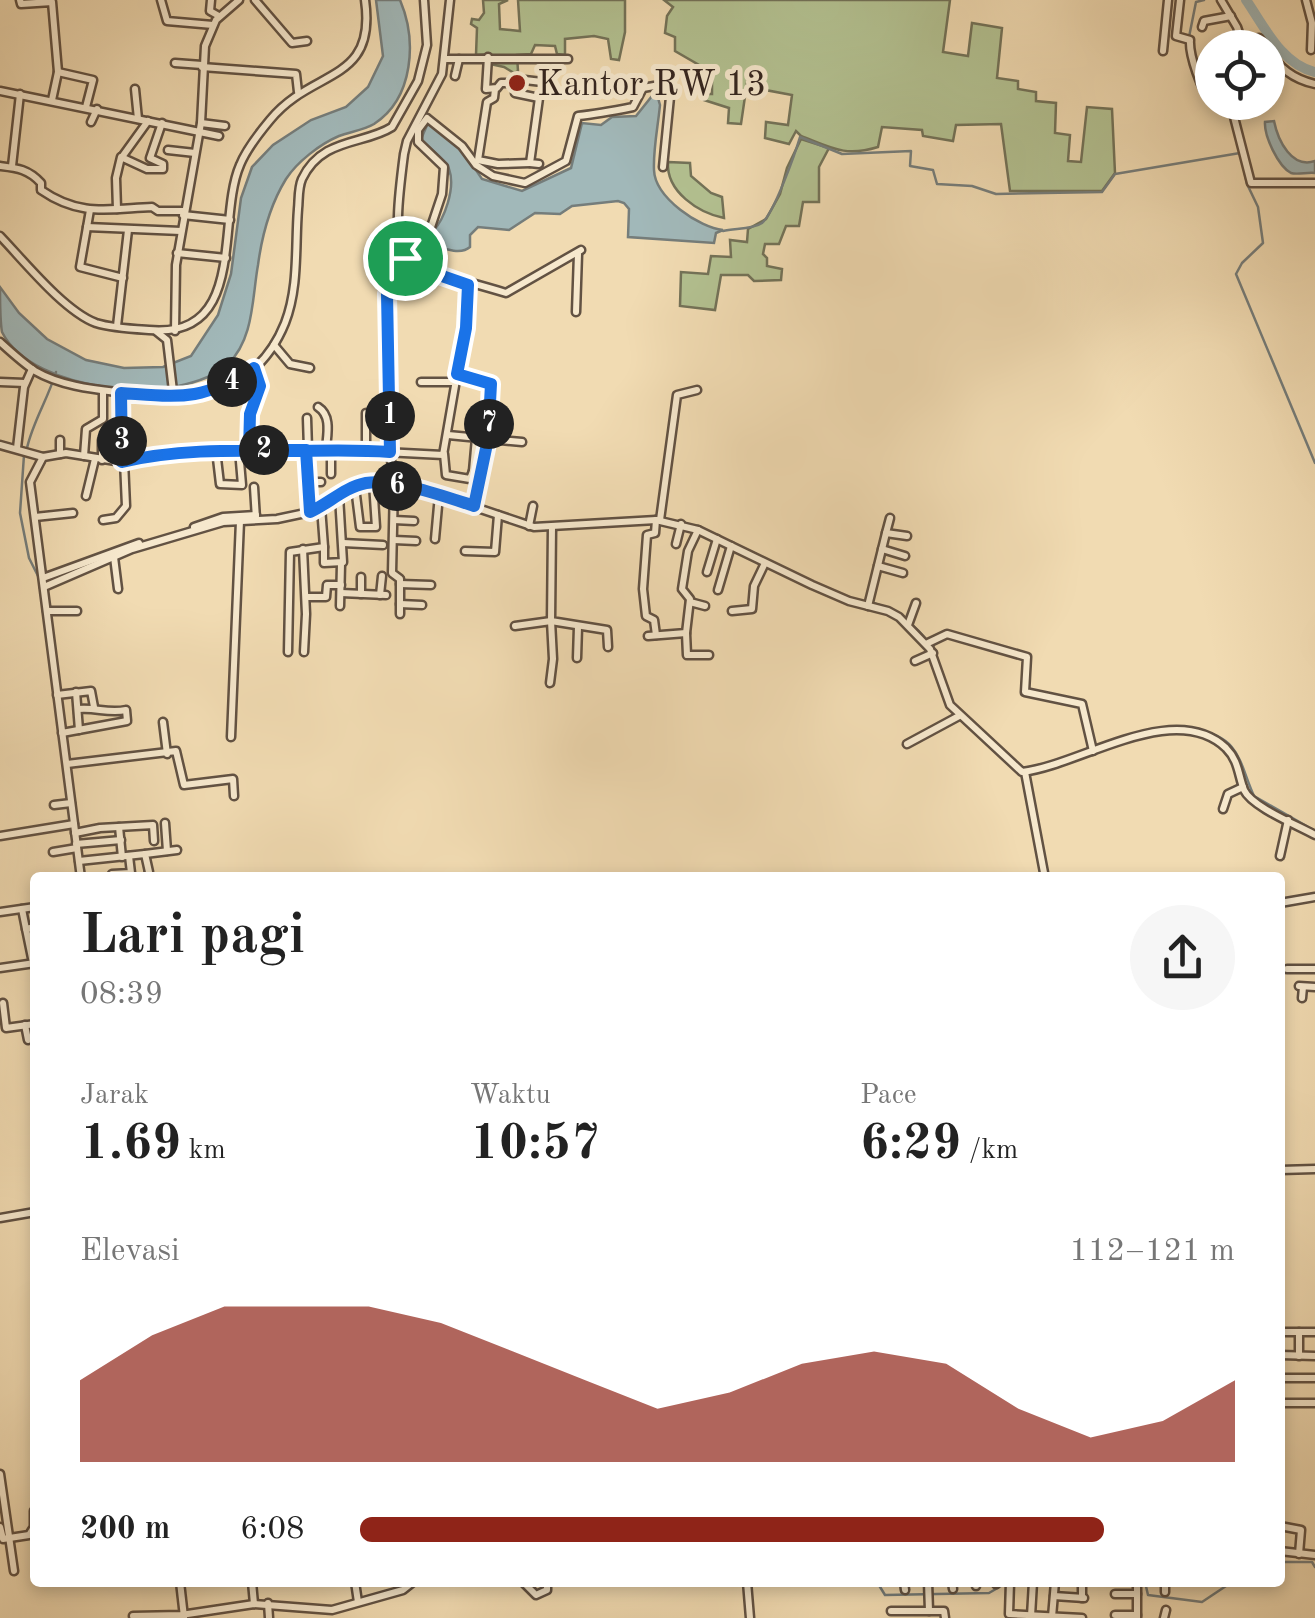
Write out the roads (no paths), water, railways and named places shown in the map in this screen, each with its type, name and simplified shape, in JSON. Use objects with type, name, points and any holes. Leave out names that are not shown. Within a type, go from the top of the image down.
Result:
[{"type":"street","points":[[20,0],[21,4],[52,2],[58,68],[52,100]]},
{"type":"street","points":[[161,0],[166,21],[214,24]]},
{"type":"street","points":[[211,0],[210,11],[219,16]]},
{"type":"street","points":[[176,331],[173,300],[177,253],[201,123],[205,46],[219,16],[237,0]]},
{"type":"street","points":[[255,0],[292,43],[308,41]]},
{"type":"street","points":[[167,340],[210,304],[224,274],[241,162],[272,117],[298,93],[342,72],[359,56],[367,30],[364,0]]},
{"type":"street","points":[[0,342],[32,369],[53,379],[121,393],[184,397],[219,389],[254,368],[274,345],[286,322],[295,277],[301,181],[337,145],[392,127],[418,82],[426,46],[424,0]]},
{"type":"street","points":[[450,0],[442,74],[407,141],[398,238],[405,258],[428,271],[508,293],[580,252],[576,312]]},
{"type":"street","points":[[1163,51],[1168,0]]},
{"type":"street","points":[[1180,0],[1176,36],[1190,40],[1189,52],[1195,66]]},
{"type":"street","points":[[1222,0],[1237,30]]},
{"type":"street","points":[[1306,0],[1312,22],[1311,50]]},
{"type":"street","points":[[1202,27],[1204,21],[1231,16]]},
{"type":"street","points":[[488,57],[484,87],[495,89]]},
{"type":"street","points":[[445,59],[568,60]]},
{"type":"street","points":[[455,76],[460,59]]},
{"type":"street","points":[[47,64],[93,80],[86,107]]},
{"type":"street","points":[[175,64],[296,74],[298,93]]},
{"type":"street","points":[[1285,70],[1315,84]]},
{"type":"street","points":[[515,93],[539,98],[534,164],[478,160],[487,102],[494,98],[501,82],[512,84],[516,79],[551,83]]},
{"type":"street","points":[[431,227],[442,194],[444,167],[418,142],[418,130],[427,118],[462,146],[476,165],[493,176],[525,183],[566,162],[578,116],[599,117],[611,109],[633,107],[642,88],[654,86],[670,96],[663,167]]},
{"type":"street","points":[[134,89],[138,119]]},
{"type":"street","points":[[0,91],[219,136]]},
{"type":"street","points":[[12,166],[20,94]]},
{"type":"street","points":[[91,122],[97,109]]},
{"type":"street","points":[[1236,120],[1251,183],[1315,182]]},
{"type":"street","points":[[117,209],[116,178],[122,157],[148,121]]},
{"type":"street","points":[[122,157],[147,170],[162,170],[163,164],[150,158],[162,123]]},
{"type":"street","points":[[201,123],[225,126]]},
{"type":"street","points":[[168,150],[195,153]]},
{"type":"street","points":[[0,166],[12,166],[39,180],[41,190],[60,204],[90,210],[152,207],[230,220]]},
{"type":"street","points":[[90,210],[80,266],[122,278]]},
{"type":"street","points":[[87,227],[180,231]]},
{"type":"street","points":[[117,326],[128,230]]},
{"type":"street","points":[[0,236],[75,310],[95,322],[176,331]]},
{"type":"street","points":[[372,244],[374,238],[398,238]]},
{"type":"street","points":[[177,253],[226,258]]},
{"type":"street","points":[[405,258],[387,294],[394,483],[392,573],[399,578],[400,609],[422,604]]},
{"type":"street","points":[[467,282],[466,328],[444,454],[446,475],[470,479],[476,438]]},
{"type":"street","points":[[156,331],[167,340],[173,391]]},
{"type":"street","points":[[274,345],[290,364],[310,368]]},
{"type":"street","points":[[249,450],[250,414],[260,386],[254,368]]},
{"type":"street","points":[[24,451],[26,384],[32,369]]},
{"type":"street","points":[[420,382],[456,378],[491,384],[488,439],[475,504]]},
{"type":"street","points":[[0,382],[26,384]]},
{"type":"street","points":[[686,634],[652,635],[654,620],[647,618],[643,589],[646,536],[655,533],[659,519],[677,395],[697,390]]},
{"type":"street","points":[[84,456],[86,429],[102,419],[103,391]]},
{"type":"street","points":[[173,391],[184,397]]},
{"type":"street","points":[[162,397],[173,391]]},
{"type":"street","points":[[102,520],[116,518],[126,506],[121,393]]},
{"type":"street","points":[[318,407],[328,423],[331,474]]},
{"type":"street","points":[[366,414],[366,450]]},
{"type":"street","points":[[307,418],[310,511]]},
{"type":"street","points":[[448,435],[522,442]]},
{"type":"street","points":[[60,440],[60,454]]},
{"type":"street","points":[[86,496],[102,440]]},
{"type":"street","points":[[133,444],[135,458]]},
{"type":"street","points":[[0,445],[43,457],[60,454],[122,462],[216,450],[444,454]]},
{"type":"street","points":[[216,450],[220,484],[238,486],[242,484],[239,450]]},
{"type":"street","points":[[43,457],[30,480],[80,872]]},
{"type":"street","points":[[473,472],[482,475]]},
{"type":"street","points":[[307,482],[321,482]]},
{"type":"street","points":[[355,487],[359,527],[376,527],[372,483]]},
{"type":"street","points":[[44,583],[152,542],[223,522],[310,511],[355,487],[372,483],[394,483],[475,504],[529,524],[552,527],[659,519],[698,530],[849,601],[869,603],[909,623],[928,643],[946,697],[960,716],[1009,763],[1025,772],[1144,734],[1209,735],[1232,754],[1243,786],[1254,802],[1315,835]]},
{"type":"street","points":[[254,487],[256,518]]},
{"type":"street","points":[[338,495],[343,543],[340,606]]},
{"type":"street","points":[[435,539],[440,495]]},
{"type":"street","points":[[529,524],[533,506]]},
{"type":"street","points":[[321,507],[324,563],[341,564]]},
{"type":"street","points":[[36,516],[73,513]]},
{"type":"street","points":[[465,550],[499,552],[498,514]]},
{"type":"street","points":[[44,583],[117,549],[214,520],[256,518]]},
{"type":"street","points":[[869,603],[890,518]]},
{"type":"street","points":[[394,520],[414,520]]},
{"type":"street","points":[[231,737],[240,521]]},
{"type":"street","points":[[676,544],[681,524]]},
{"type":"street","points":[[550,682],[552,527]]},
{"type":"street","points":[[698,530],[688,551],[682,589],[689,594],[690,602],[687,656],[709,656]]},
{"type":"street","points":[[886,533],[907,536]]},
{"type":"street","points":[[708,572],[717,539]]},
{"type":"street","points":[[394,540],[416,541]]},
{"type":"street","points":[[343,543],[383,546]]},
{"type":"street","points":[[718,590],[731,546]]},
{"type":"street","points":[[288,652],[290,552],[324,547]]},
{"type":"street","points":[[882,548],[905,556]]},
{"type":"street","points":[[303,549],[304,652]]},
{"type":"street","points":[[227,557],[239,556]]},
{"type":"street","points":[[114,557],[118,589]]},
{"type":"street","points":[[732,611],[752,609],[754,586],[765,563]]},
{"type":"street","points":[[878,566],[903,573]]},
{"type":"street","points":[[306,597],[326,597],[327,585],[383,595],[382,576]]},
{"type":"street","points":[[361,594],[362,577]]},
{"type":"street","points":[[400,584],[431,585]]},
{"type":"street","points":[[690,602],[705,606]]},
{"type":"street","points":[[909,623],[916,603]]},
{"type":"street","points":[[47,611],[77,611]]},
{"type":"street","points":[[515,626],[551,622],[606,630],[608,647]]},
{"type":"street","points":[[578,627],[578,658]]},
{"type":"street","points":[[928,643],[946,634],[1027,657],[1025,692],[1082,704],[1092,749]]},
{"type":"street","points":[[915,661],[933,654]]},
{"type":"street","points":[[57,695],[91,691],[94,707]]},
{"type":"street","points":[[76,692],[79,730]]},
{"type":"street","points":[[62,733],[127,721],[127,710],[110,714],[94,707],[78,709]]},
{"type":"street","points":[[907,744],[960,716]]},
{"type":"street","points":[[163,722],[167,754]]},
{"type":"street","points":[[66,764],[176,751],[184,785],[232,779],[234,796]]},
{"type":"street","points":[[1025,772],[1044,872]]},
{"type":"street","points":[[1223,809],[1228,794],[1243,786]]},
{"type":"street","points":[[54,805],[72,803]]},
{"type":"street","points":[[1280,856],[1288,820]]},
{"type":"street","points":[[0,836],[168,823],[167,851]]},
{"type":"street","points":[[153,825],[154,841]]},
{"type":"street","points":[[119,827],[131,872]]},
{"type":"street","points":[[100,828],[102,841]]},
{"type":"street","points":[[53,852],[121,840]]},
{"type":"street","points":[[78,861],[177,850]]},
{"type":"street","points":[[145,854],[149,872]]},
{"type":"street","points":[[1285,901],[1315,897]]},
{"type":"street","points":[[0,912],[30,908]]},
{"type":"street","points":[[22,909],[30,928]]},
{"type":"street","points":[[0,968],[30,964]]},
{"type":"street","points":[[1286,968],[1315,969]]},
{"type":"street","points":[[1302,998],[1301,986],[1315,987]]},
{"type":"street","points":[[3,1003],[6,1028],[30,1024]]},
{"type":"street","points":[[25,1025],[28,1040]]},
{"type":"street","points":[[1285,1170],[1315,1169]]},
{"type":"street","points":[[0,1218],[30,1213]]},
{"type":"street","points":[[1285,1332],[1315,1332]]},
{"type":"street","points":[[1299,1332],[1299,1356]]},
{"type":"street","points":[[1285,1355],[1315,1356]]},
{"type":"street","points":[[1285,1378],[1315,1378]]},
{"type":"street","points":[[1285,1403],[1315,1403]]},
{"type":"street","points":[[0,1474],[14,1571]]},
{"type":"street","points":[[1285,1527],[1301,1530],[1299,1554]]},
{"type":"street","points":[[0,1528],[2,1537],[30,1533]]},
{"type":"street","points":[[1285,1552],[1315,1556]]},
{"type":"street","points":[[181,1587],[184,1616]]},
{"type":"street","points":[[252,1587],[254,1604]]},
{"type":"street","points":[[356,1587],[358,1602]]},
{"type":"street","points":[[378,1587],[380,1596]]},
{"type":"street","points":[[133,1616],[184,1616],[254,1604],[332,1610],[409,1587]]},
{"type":"street","points":[[528,1587],[536,1595],[548,1587]]},
{"type":"street","points":[[747,1587],[750,1618]]},
{"type":"street","points":[[1010,1587],[1008,1614],[1082,1618]]},
{"type":"street","points":[[1031,1617],[1034,1587]]},
{"type":"street","points":[[1052,1618],[1055,1587]]},
{"type":"street","points":[[1054,1596],[1083,1598],[1082,1587]]},
{"type":"street","points":[[1116,1615],[1137,1617],[1137,1587]]},
{"type":"street","points":[[1165,1587],[1165,1592]]},
{"type":"street","points":[[925,1613],[929,1591]]},
{"type":"street","points":[[1115,1594],[1137,1594]]},
{"type":"street","points":[[268,1604],[269,1618]]},
{"type":"street","points":[[896,1613],[944,1614]]},
{"type":"water","points":[[376,0],[400,0],[410,50],[404,84],[387,113],[374,124],[324,144],[286,179],[264,231],[243,343],[228,364],[206,378],[143,389],[74,381],[43,369],[18,353],[2,332],[0,287],[19,313],[47,339],[86,360],[124,368],[163,367],[191,356],[218,315],[231,274],[241,198],[252,167],[273,145],[311,120],[346,107],[368,87],[383,56]]},
{"type":"water","points":[[652,96],[658,98],[660,105],[654,154],[656,181],[680,210],[723,230],[716,233],[714,243],[628,237],[629,209],[618,201],[572,206],[560,214],[535,213],[509,230],[478,227],[470,235],[470,247],[462,251],[433,245],[433,231],[448,203],[451,177],[444,161],[421,139],[428,123],[461,148],[482,179],[522,191],[571,168],[582,123],[601,125],[612,117],[636,116]]},
{"type":"water","points":[[1274,121],[1287,152],[1299,161],[1315,161],[1315,173],[1291,173],[1281,164],[1265,128],[1265,122]]},
{"type":"waterway","points":[[1189,37],[1196,2],[1204,0]]},
{"type":"waterway","points":[[1246,0],[1283,53],[1315,72]]},
{"type":"waterway","points":[[723,231],[753,227],[767,217],[800,137],[842,154],[911,151],[910,166],[933,170],[937,184],[972,186],[996,194],[1102,192],[1115,174],[1240,153]]},
{"type":"waterway","points":[[1242,160],[1247,184],[1258,207],[1263,243],[1236,274],[1315,463]]},
{"type":"waterway","points":[[27,448],[56,372]]},
{"type":"waterway","points":[[24,455],[20,513],[29,558],[39,578]]},
{"type":"waterway","points":[[324,502],[361,483]]},
{"type":"waterway","points":[[398,483],[430,490]]},
{"type":"waterway","points":[[442,493],[506,514]]},
{"type":"waterway","points":[[601,520],[648,517]]},
{"type":"waterway","points":[[661,518],[697,527]]},
{"type":"waterway","points":[[704,530],[756,554]]},
{"type":"waterway","points":[[47,582],[81,567]]},
{"type":"waterway","points":[[873,603],[889,608]]},
{"type":"waterway","points":[[912,625],[934,652],[946,686]]},
{"type":"waterway","points":[[1198,730],[1231,746],[1254,796],[1315,831]]},
{"type":"waterway","points":[[1285,1562],[1312,1562],[1315,1567]]},
{"type":"waterway","points":[[880,1587],[885,1595],[989,1593],[999,1587]]},
{"type":"waterway","points":[[1146,1587],[1148,1595],[1202,1602],[1224,1587]]},
{"type":"place","name":"Kantor RW 13","points":[[517,83]]}]
